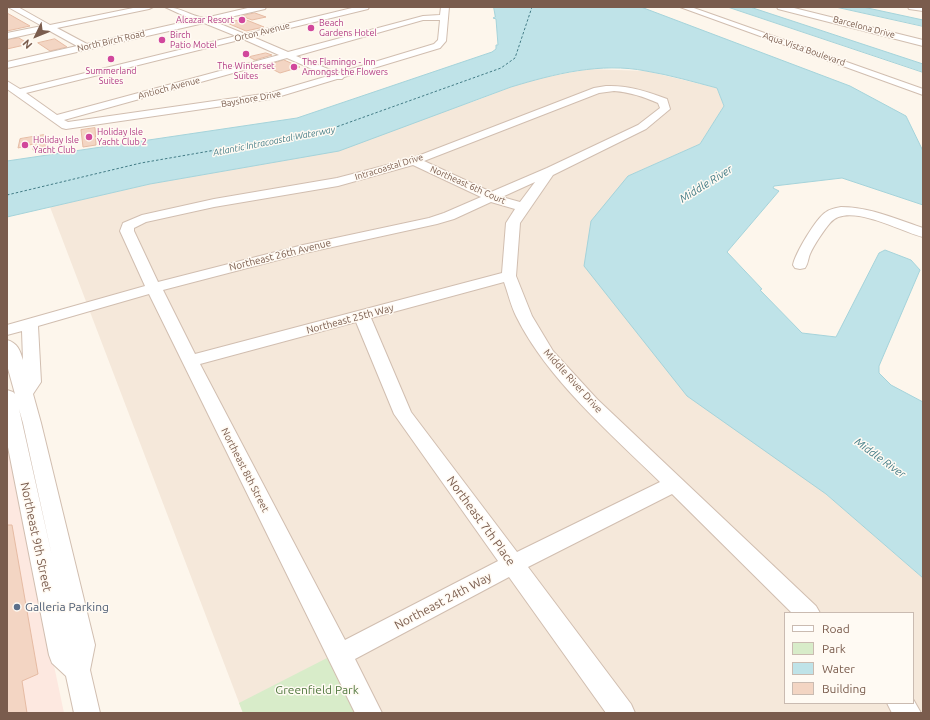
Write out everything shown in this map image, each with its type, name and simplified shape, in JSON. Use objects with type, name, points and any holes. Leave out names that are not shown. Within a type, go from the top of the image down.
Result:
[{"type":"street","points":[[12,7],[85,47]]},
{"type":"street","points":[[7,35],[136,7]]},
{"type":"street","points":[[107,14],[149,7]]},
{"type":"street","points":[[169,7],[205,20],[339,77]]},
{"type":"street","points":[[179,7],[203,17],[205,20]]},
{"type":"street","name":"North Birch Road","points":[[9,62],[21,62],[258,7]]},
{"type":"street","name":"Orton Avenue","points":[[19,92],[365,7]]},
{"type":"street","name":"Aqua Vista Boulevard","points":[[685,7],[923,92]]},
{"type":"street","name":"Barcelona Drive","points":[[781,7],[923,43]]},
{"type":"street","points":[[912,7],[923,9]]},
{"type":"street","points":[[96,9],[120,20]]},
{"type":"street","points":[[424,9],[433,12],[445,12]]},
{"type":"street","name":"Antioch Avenue","points":[[56,118],[445,12]]},
{"type":"street","name":"Bayshore Drive","points":[[56,118],[66,126],[259,99],[339,77],[437,46],[442,41],[445,12]]},
{"type":"street","points":[[135,28],[146,33]]},
{"type":"street","points":[[7,84],[56,118]]},
{"type":"street","name":"Intracoastal Drive","points":[[128,226],[142,219],[214,203],[338,182],[414,160],[588,92],[618,88],[643,93]]},
{"type":"street","name":"Middle River Drive","points":[[643,93],[663,101],[665,109],[642,127],[549,172],[522,207],[513,223],[509,276],[524,316],[547,354],[591,403],[807,612]]},
{"type":"street","name":"Northeast 6th Court","points":[[414,160],[492,197],[522,207]]},
{"type":"street","name":"Northeast 26th Avenue","points":[[7,330],[154,288],[303,249],[432,221],[449,216],[549,172]]},
{"type":"street","points":[[800,265],[801,257],[830,215],[844,210],[858,212],[923,233]]},
{"type":"street","name":"Northeast 8th Street","points":[[128,226],[127,231],[129,238],[369,713]]},
{"type":"street","name":"Northeast 25th Way","points":[[190,361],[509,276]]},
{"type":"street","name":"Northeast 7th Place","points":[[362,316],[403,414],[512,565],[622,713]]},
{"type":"street","points":[[16,395],[32,382],[30,323]]},
{"type":"street","name":"Northeast 9th Street","points":[[7,345],[11,349],[16,395],[61,655],[77,670],[87,713]]},
{"type":"street","name":"Northeast 24th Way","points":[[339,655],[512,565],[675,484]]},
{"type":"street","points":[[901,704],[908,713]]},
{"type":"shaded area","points":[[590,69],[646,71],[717,88],[724,106],[700,144],[628,176],[826,494],[923,578],[923,713],[243,713],[50,207],[150,184],[308,156],[475,101],[535,79]]},
{"type":"shaded area","points":[[7,443],[64,713],[7,713]]},
{"type":"green space","name":"Greenfield Park","points":[[327,658],[357,713],[243,713],[239,703]]},
{"type":"water","points":[[494,7],[641,7],[850,86],[906,116],[923,151],[923,205],[842,178],[774,186],[773,188],[779,191],[727,252],[762,289],[760,290],[802,333],[836,337],[879,253],[885,250],[911,260],[920,270],[879,366],[879,373],[891,385],[923,402],[923,578],[826,494],[687,396],[584,266],[591,221],[628,176],[700,144],[724,106],[717,88],[664,74],[629,69],[595,69],[561,74],[511,87],[339,151],[150,184],[7,217],[7,161],[297,118],[492,52],[496,49],[496,45],[498,45],[496,19],[493,18],[495,17]]},
{"type":"water","points":[[728,7],[750,7],[923,64],[923,72]]},
{"type":"water","points":[[836,7],[863,7],[923,20],[923,26]]},
{"type":"building","points":[[7,13],[30,26],[7,31]]},
{"type":"building","points":[[255,13],[266,17],[252,20],[241,16]]},
{"type":"building","points":[[244,19],[264,27],[246,31],[227,23]]},
{"type":"building","points":[[19,38],[29,44],[7,49],[7,40]]},
{"type":"building","points":[[55,39],[67,47],[50,51],[38,43]]},
{"type":"building","points":[[266,53],[272,55],[255,60],[249,57]]},
{"type":"building","name":"The Flamingo - Inn Amongst the Flowers","points":[[284,60],[300,67],[280,73],[266,66]]},
{"type":"building","name":"Holiday Isle Yacht Club 2","points":[[95,128],[96,145],[83,147],[81,130]]},
{"type":"building","name":"Holiday Isle Yacht Club","points":[[44,135],[47,140],[47,148],[33,150],[33,144],[18,148],[20,139]]},
{"type":"building","name":"Galleria Parking","points":[[7,525],[12,525],[38,674],[22,681],[27,713],[7,713]]},
{"type":"ferry route","points":[[7,195],[141,163],[325,131],[501,68],[515,58],[532,7]]},
{"type":"place","name":"Alcazar Resort","points":[[242,20]]},
{"type":"place","name":"Beach Gardens Hotel","points":[[311,28]]},
{"type":"place","name":"Birch Patio Motel","points":[[162,40]]},
{"type":"place","name":"The Winterset Suites","points":[[246,54]]},
{"type":"place","name":"Summerland Suites","points":[[111,59]]},
{"type":"place","name":"The Flamingo - Inn Amongst the Flowers","points":[[294,67]]},
{"type":"place","name":"Holiday Isle Yacht Club 2","points":[[89,137]]},
{"type":"place","name":"Holiday Isle Yacht Club","points":[[25,145]]},
{"type":"place","name":"Galleria Parking","points":[[17,607]]},
{"type":"water label","name":"Atlantic Intracoastal Waterway","points":[[274,141]]},
{"type":"water label","name":"Middle River","points":[[706,184]]},
{"type":"water label","name":"Middle River","points":[[880,458]]}]
